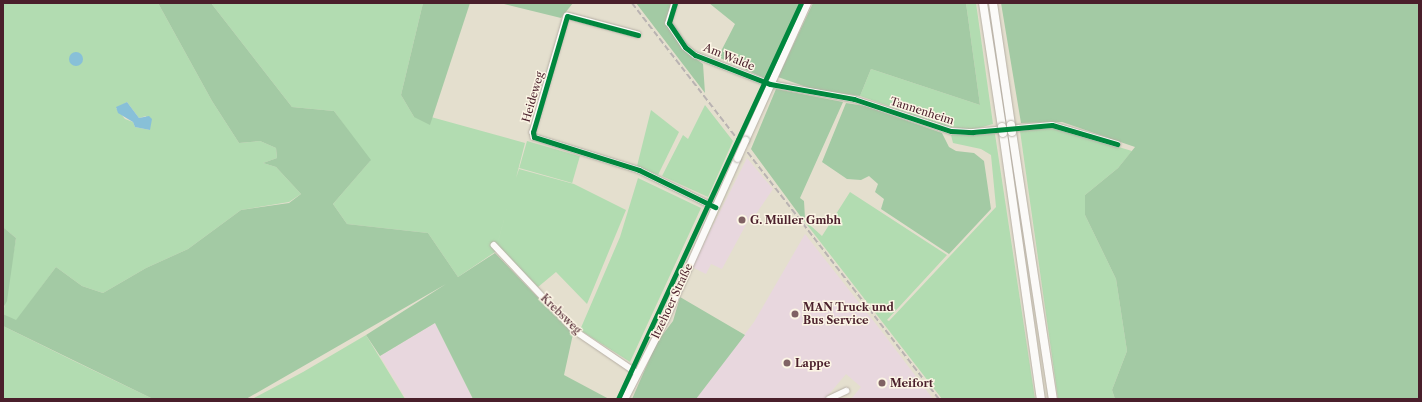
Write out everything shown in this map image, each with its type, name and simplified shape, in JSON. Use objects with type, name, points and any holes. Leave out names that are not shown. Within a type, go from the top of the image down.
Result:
[{"type":"highway","points":[[983,3],[1041,399]]},
{"type":"highway","points":[[993,3],[1053,399]]},
{"type":"main road","name":"Itzehoer Straße","points":[[624,399],[665,319],[807,3]]},
{"type":"street","name":"Am Walde","points":[[675,3],[669,23],[685,47],[695,55],[770,84]]},
{"type":"street","name":"Heideweg","points":[[638,35],[567,16],[533,132],[534,137],[639,170],[715,207]]},
{"type":"street","name":"Tannenheim","points":[[770,84],[854,99],[951,131],[972,132],[1052,125],[1116,144]]},
{"type":"street","name":"Krebsweg","points":[[494,246],[574,330],[637,373]]},
{"type":"street","points":[[829,399],[846,390]]},
{"type":"shaded area","points":[[747,158],[773,189],[756,214],[749,219],[722,269],[711,264],[706,274],[692,267]]},
{"type":"shaded area","points":[[805,234],[933,399],[851,399],[861,387],[846,374],[825,399],[696,399],[754,322]]},
{"type":"shaded area","points":[[435,323],[473,399],[406,399],[380,356]]},
{"type":"green space","points":[[3,3],[158,3],[212,101],[239,143],[260,141],[276,148],[277,158],[263,163],[276,167],[301,194],[289,202],[241,210],[188,249],[146,268],[103,293],[82,286],[56,267],[16,321],[3,314],[16,238],[3,227]],"holes":[[[127,102],[139,118],[146,116],[150,130],[135,127],[133,122],[125,119],[116,108]]]},
{"type":"green space","points":[[158,3],[211,3],[292,107],[334,111],[371,160],[333,204],[347,224],[428,233],[458,277],[495,253],[573,334],[564,375],[609,399],[473,399],[435,323],[380,356],[366,335],[446,284],[246,399],[153,399],[3,326],[3,314],[16,320],[56,267],[82,286],[103,293],[146,268],[188,249],[241,210],[289,203],[301,194],[276,167],[263,163],[277,158],[276,148],[260,141],[239,143],[212,101]]},
{"type":"green space","points":[[211,3],[423,3],[401,95],[414,117],[431,117],[525,143],[516,178],[519,169],[574,184],[626,210],[587,304],[556,272],[538,287],[497,245],[514,184],[495,252],[458,277],[428,233],[347,224],[333,204],[370,161],[334,111],[292,107]]},
{"type":"green space","points":[[423,3],[470,3],[430,125],[414,117],[401,95]]},
{"type":"green space","points":[[500,3],[573,3],[561,18]]},
{"type":"green space","points":[[636,3],[672,3],[666,24],[684,50],[703,64],[705,93]]},
{"type":"green space","points":[[709,3],[801,3],[766,79],[718,57],[735,24]]},
{"type":"green space","points":[[813,3],[966,3],[980,105],[871,69],[860,96],[812,89],[778,77]]},
{"type":"green space","points":[[966,3],[976,3],[993,124],[972,130],[945,126],[860,96],[871,69],[980,105]]},
{"type":"green space","points":[[1001,3],[1419,3],[1419,399],[1115,399],[1112,390],[1127,351],[1116,279],[1085,215],[1085,195],[1118,168],[1135,147],[1062,122],[1021,123]]},
{"type":"green space","points":[[776,89],[843,102],[800,198],[804,201],[805,218],[801,217],[751,149]]},
{"type":"green space","points":[[846,103],[865,106],[942,133],[949,147],[956,151],[974,153],[984,161],[991,209],[949,254],[881,209],[884,199],[875,192],[878,184],[869,176],[861,180],[847,179],[822,162]]},
{"type":"green space","points":[[705,105],[733,141],[708,197],[662,176],[683,135],[688,139]]},
{"type":"green space","points":[[651,110],[679,132],[658,175],[637,166]]},
{"type":"green space","points":[[1052,127],[1132,151],[1118,168],[1085,195],[1085,215],[1116,279],[1127,351],[1112,390],[1115,399],[1058,399],[1020,131]]},
{"type":"green space","points":[[995,134],[1035,399],[942,399],[801,217],[822,236],[850,192],[947,255],[887,320],[889,321],[996,207],[991,155],[981,149],[953,143],[951,135]]},
{"type":"green space","points":[[527,141],[580,156],[572,183],[519,168]]},
{"type":"green space","points":[[638,178],[701,208],[630,362],[580,330],[620,237]]},
{"type":"green space","points":[[3,227],[16,238],[7,301],[3,308]]},
{"type":"green space","points":[[680,297],[745,335],[696,399],[632,399],[657,342],[673,321]]},
{"type":"green space","points":[[3,326],[74,361],[153,399],[3,399]]},
{"type":"green space","points":[[366,335],[405,399],[252,399],[303,372]]},
{"type":"water","points":[[73,52],[79,52],[83,56],[83,62],[79,66],[73,66],[69,62],[69,56]]},
{"type":"water","points":[[127,102],[139,118],[149,116],[152,119],[150,130],[135,127],[133,122],[118,113],[116,107]]},
{"type":"railway","points":[[632,3],[939,399]]},
{"type":"cycle path","points":[[675,3],[669,23],[685,47],[695,55],[770,84],[854,99],[951,131],[973,132],[1052,125],[1117,144]]},
{"type":"cycle path","points":[[618,399],[801,3]]},
{"type":"cycle path","points":[[638,35],[567,16],[533,132],[534,137],[639,170],[715,207]]},
{"type":"place","name":"G. Müller Gmbh","points":[[742,220]]},
{"type":"place","name":"MAN Truck und Bus Service","points":[[795,314]]},
{"type":"place","name":"Lappe","points":[[787,363]]},
{"type":"place","name":"Meifort","points":[[882,383]]}]
